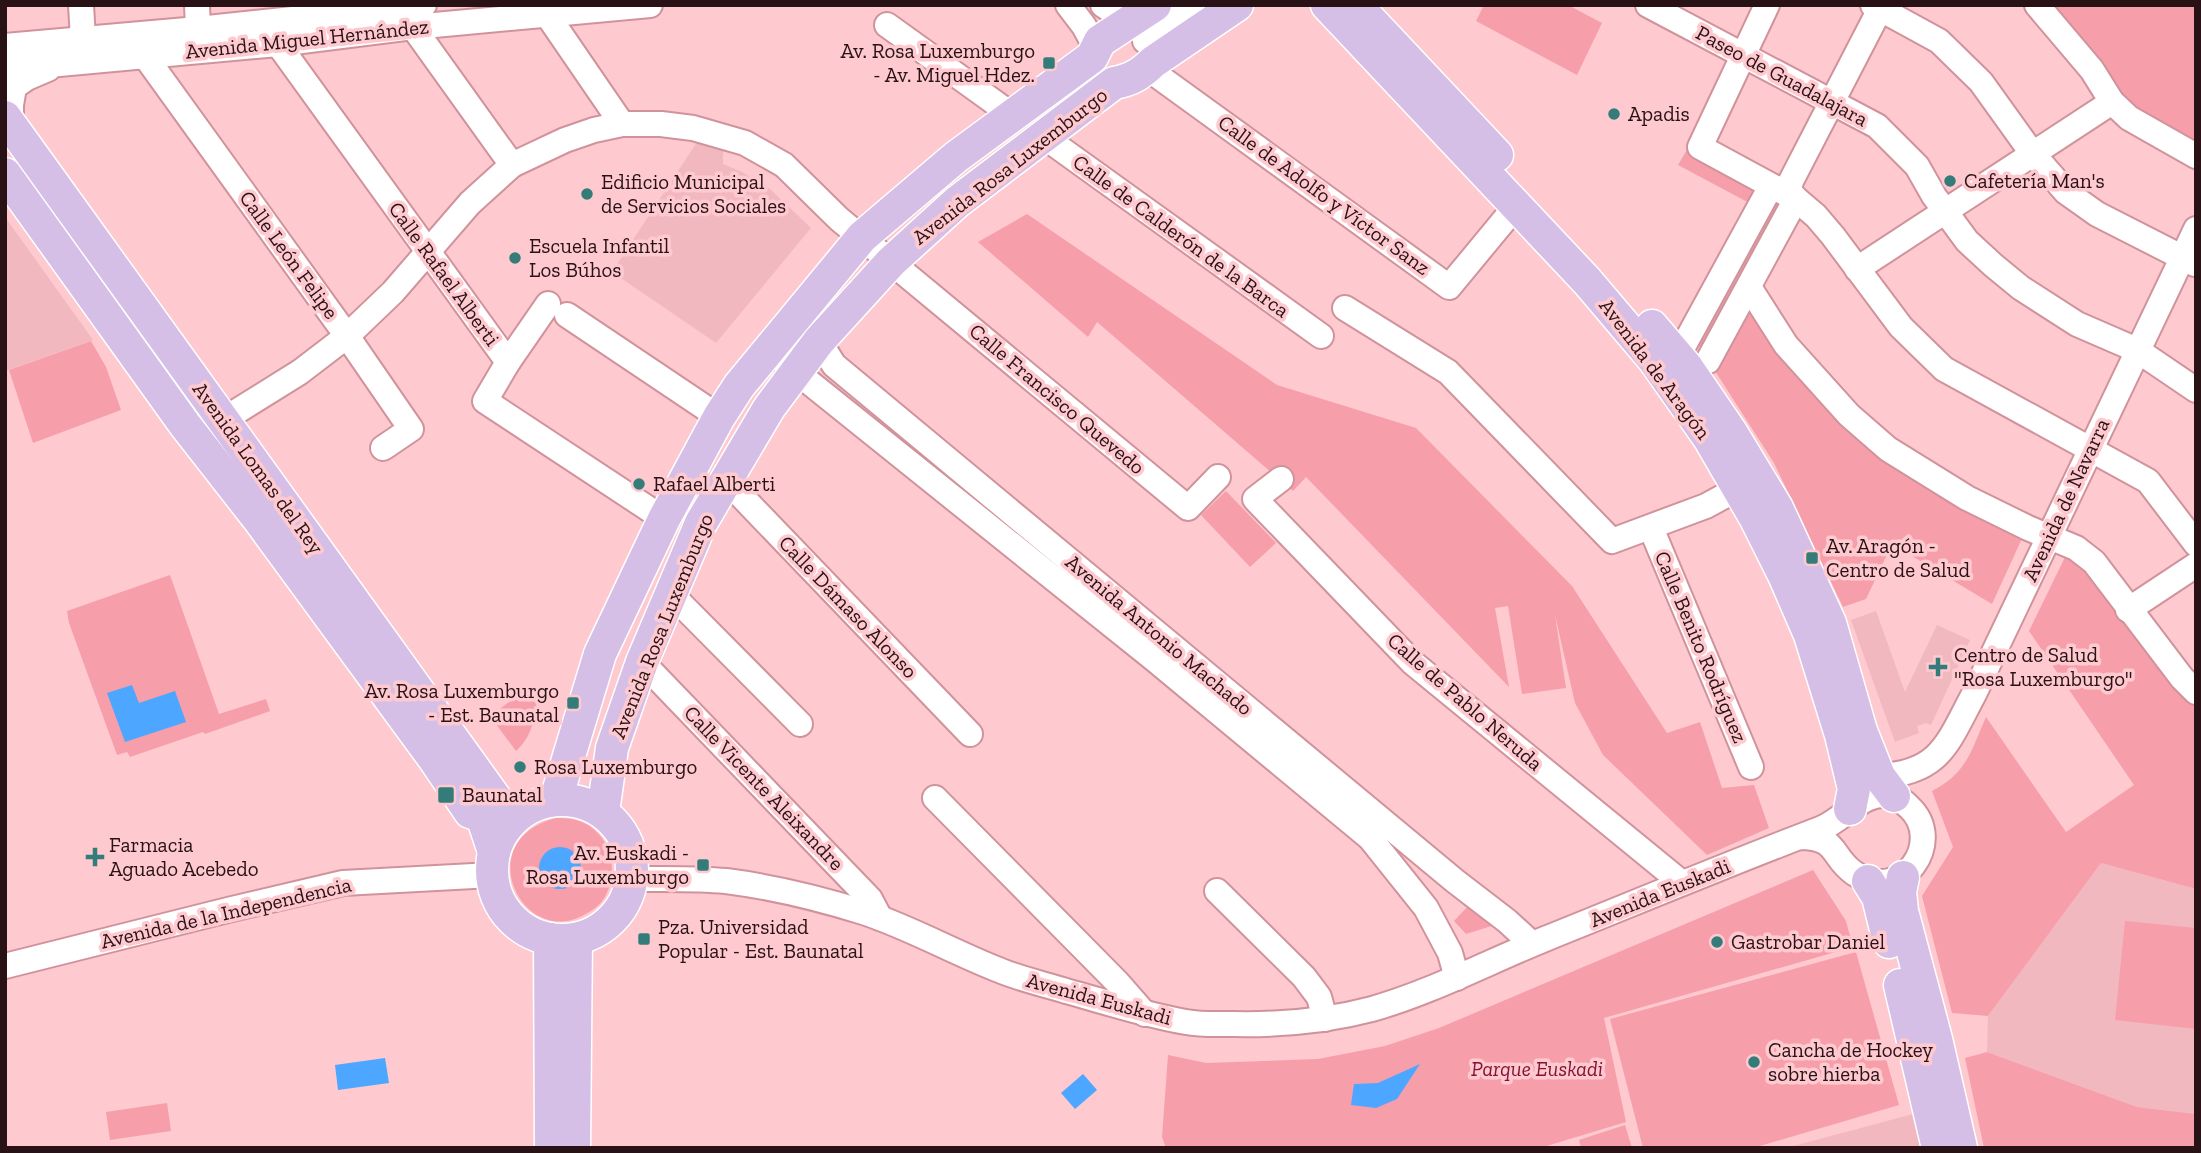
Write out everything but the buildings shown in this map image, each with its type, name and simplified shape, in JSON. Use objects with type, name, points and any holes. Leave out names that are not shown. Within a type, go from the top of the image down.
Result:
[{"type":"main road","name":"Avenida Rosa Luxemburgo","points":[[556,799],[600,654],[664,519],[719,416],[740,386],[862,237],[956,157],[1094,53],[1100,40],[1237,5]]},
{"type":"main road","name":"Avenida de Aragón","points":[[1327,5],[1587,281],[1654,360],[1709,438],[1740,488],[1784,575],[1810,635],[1854,789],[1847,812]]},
{"type":"main road","name":"Avenida de Aragón","points":[[1356,5],[1574,239],[1693,359],[1731,432],[1777,508],[1829,623],[1861,731],[1896,795]]},
{"type":"main road","name":"Avenida Rosa Luxemburgo","points":[[603,812],[612,748],[642,662],[701,523],[769,408],[819,341],[891,262],[957,202],[1114,83],[1130,80],[1138,32]]},
{"type":"main road","name":"Avenida Lomas del Rey","points":[[8,121],[511,820]]},
{"type":"main road","name":"Avenida Lomas del Rey","points":[[5,174],[185,425],[260,521],[470,812],[482,817],[493,863]]},
{"type":"main road","points":[[556,799],[581,801],[603,812],[621,830],[631,853],[632,879],[626,900],[614,918],[597,932],[563,939],[528,932],[510,917],[497,897],[493,863],[501,834],[511,820],[532,805],[556,799]]},
{"type":"main road","points":[[1903,877],[1900,892],[1902,911],[1961,1148]]},
{"type":"main road","points":[[1868,881],[1878,897],[1938,1148]]},
{"type":"main road","points":[[551,1148],[563,939]]},
{"type":"main road","points":[[563,939],[574,1148]]},
{"type":"street","points":[[82,5],[83,39]]},
{"type":"street","name":"Avenida Miguel Hernández","points":[[5,46],[83,39],[197,17],[424,5]]},
{"type":"street","name":"Avenida Miguel Hernández","points":[[5,69],[650,5]]},
{"type":"street","points":[[1068,5],[1084,26],[1094,53],[1094,69],[1102,79],[1114,83]]},
{"type":"street","points":[[1138,32],[1195,5]]},
{"type":"street","name":"Paseo de Guadalajara","points":[[1648,5],[1877,126],[1917,166],[1967,241],[2021,288],[2077,324],[2137,350],[2196,390]]},
{"type":"street","points":[[1767,5],[1700,147],[1796,200],[1816,216],[1901,327],[1944,369],[2148,481],[2196,544]]},
{"type":"street","points":[[2037,5],[2092,70],[2112,102],[2129,118],[2196,156]]},
{"type":"street","points":[[1796,200],[1789,191],[1791,181],[1877,7],[1939,41],[1981,82],[2032,153],[2066,192],[2087,207],[2189,262]]},
{"type":"street","points":[[548,16],[622,124]]},
{"type":"street","points":[[887,26],[1012,115]]},
{"type":"street","points":[[413,27],[512,165]]},
{"type":"street","name":"Calle de Adolfo y Víctor Sanz","points":[[1138,32],[1449,287],[1516,206]]},
{"type":"street","name":"Calle Rafael Alberti","points":[[278,44],[508,362],[485,401],[664,519]]},
{"type":"street","name":"Calle León Felipe","points":[[145,56],[411,429],[383,447]]},
{"type":"street","points":[[8,121],[14,88],[27,78],[61,63]]},
{"type":"street","points":[[1857,269],[2112,102]]},
{"type":"street","points":[[223,420],[300,372],[347,336],[393,292],[470,203],[512,165],[565,140],[594,130],[622,124],[661,124],[693,128],[745,143],[784,165],[839,219],[891,262]]},
{"type":"street","name":"Calle de Calderón de la Barca","points":[[1043,136],[1321,336]]},
{"type":"street","points":[[1693,359],[1771,186]]},
{"type":"street","points":[[1693,359],[1749,287],[1796,200]]},
{"type":"street","name":"Avenida de Navarra","points":[[1927,764],[1944,749],[1974,694],[2137,350],[2189,262],[2196,229]]},
{"type":"street","name":"Calle Francisco Quevedo","points":[[891,262],[1188,508],[1219,477]]},
{"type":"street","points":[[1749,287],[1786,345],[1849,415],[1888,449],[1967,498],[2076,548],[2094,562],[2128,610],[2196,692]]},
{"type":"street","points":[[1345,308],[1448,372],[1612,541],[1706,506],[1740,488]]},
{"type":"street","points":[[508,362],[557,310],[719,416]]},
{"type":"street","name":"Avenida Antonio Machado","points":[[793,320],[819,341],[834,365],[854,382],[1532,944]]},
{"type":"street","name":"Avenida Antonio Machado","points":[[769,350],[1154,659],[1370,838],[1426,908],[1450,953],[1457,978]]},
{"type":"street","points":[[840,406],[854,382]]},
{"type":"street","name":"Calle de Pablo Neruda","points":[[1281,479],[1255,499],[1413,663],[1682,883]]},
{"type":"street","name":"Calle Dámaso Alonso","points":[[726,480],[970,734]]},
{"type":"street","name":"Calle Benito Rodríguez","points":[[1651,528],[1751,766]]},
{"type":"street","points":[[2128,610],[2196,565]]},
{"type":"street","points":[[671,594],[800,724]]},
{"type":"street","name":"Calle Vicente Aleixandre","points":[[642,662],[870,899],[880,918]]},
{"type":"street","points":[[1800,836],[1817,837],[1827,841],[1850,870],[1868,881],[1881,884],[1903,877],[1917,861],[1923,839],[1896,795],[1897,775],[1927,764]]},
{"type":"street","points":[[1841,858],[1838,832],[1847,812],[1867,799],[1880,795],[1913,796],[1927,764]]},
{"type":"street","points":[[935,798],[1145,1014]]},
{"type":"street","name":"Avenida Euskadi","points":[[632,879],[723,881],[789,891],[880,918],[1002,971],[1145,1014],[1192,1023],[1273,1025],[1371,1009],[1457,978],[1532,944],[1827,826],[1847,812]]},
{"type":"street","name":"Avenida de la Independencia","points":[[5,966],[228,909],[343,883],[493,863]]},
{"type":"street","points":[[1426,908],[1441,899],[1454,881]]},
{"type":"street","points":[[1217,891],[1304,977],[1318,997],[1325,1018]]},
{"type":"shaded area","points":[[697,142],[723,149],[723,164],[770,189],[811,228],[716,343],[612,272]]},
{"type":"shaded area","points":[[5,217],[93,340],[5,371]]},
{"type":"shaded area","name":"Centro de Salud \"Rosa Luxemburgo\"","points":[[1876,611],[1905,692],[1937,625],[1970,640],[1931,725],[1926,723],[1917,726],[1919,733],[1895,742],[1851,620]]},
{"type":"shaded area","points":[[2101,863],[2196,889],[2196,1114],[2137,1107],[1987,1052],[1988,1016]]},
{"type":"shaded area","points":[[1913,1114],[1921,1148],[1786,1148]]},
{"type":"green space","points":[[1484,5],[1568,5],[1602,23],[1577,75],[1476,21]]},
{"type":"green space","points":[[2053,5],[2196,5],[2196,143],[2127,101]]},
{"type":"green space","points":[[1688,148],[1768,192],[1785,207],[1741,290],[1799,373],[2025,532],[1992,604],[1892,544],[1866,599],[1843,607],[1774,463],[1692,335],[1753,205],[1678,165]]},
{"type":"green space","points":[[1027,214],[1277,385],[1416,428],[1572,586],[1667,733],[1700,722],[1722,788],[1754,785],[1769,828],[1707,855],[1603,755],[1575,703],[1555,615],[1566,688],[1522,694],[1508,606],[1495,608],[1509,687],[1306,477],[1293,491],[1097,322],[1088,337],[978,242]]},
{"type":"green space","points":[[91,341],[106,367],[121,410],[33,443],[9,370]]},
{"type":"green space","points":[[1226,491],[1276,543],[1250,567],[1201,515]]},
{"type":"green space","points":[[2068,551],[2079,555],[2196,704],[2196,889],[2101,863],[1988,1016],[1952,1013],[1922,896],[1953,847],[1932,791],[1961,769],[1972,751],[1986,717],[2066,832],[2134,785],[2029,631]]},
{"type":"green space","points":[[170,575],[219,714],[266,699],[270,711],[130,757],[127,752],[117,755],[67,611]]},
{"type":"green space","points":[[528,688],[537,701],[535,716],[528,735],[516,751],[490,716]]},
{"type":"green space","points":[[556,818],[568,818],[584,823],[602,838],[608,848],[612,871],[602,902],[582,916],[560,922],[540,917],[524,904],[514,887],[510,867],[515,847],[530,830]],"holes":[[[564,848],[576,854],[581,873],[574,884],[562,889],[540,874],[545,854]]]},
{"type":"green space","name":"Parque Euskadi","points":[[1813,870],[1846,921],[1853,947],[1604,1018],[1626,1122],[1540,1148],[1166,1148],[1162,1137],[1168,1055],[1206,1063],[1318,1059],[1385,1046],[1439,1028]]},
{"type":"green space","points":[[1473,901],[1501,923],[1466,934],[1454,921]]},
{"type":"green space","points":[[2125,921],[2196,928],[2196,1029],[2115,1020]]},
{"type":"green space","name":"Cancha de Hockey sobre hierba","points":[[1856,952],[1899,1105],[1753,1148],[1643,1148],[1610,1019]]},
{"type":"green space","points":[[1987,1052],[2137,1107],[2196,1114],[2196,1148],[1984,1148],[1965,1058]]},
{"type":"green space","points":[[167,1103],[171,1131],[110,1140],[106,1112]]},
{"type":"green space","points":[[1625,1125],[1632,1148],[1581,1148],[1579,1140]]},
{"type":"water","points":[[132,685],[139,703],[175,691],[186,722],[125,742],[107,693]]},
{"type":"water","points":[[560,847],[575,853],[581,868],[575,883],[560,889],[545,883],[539,868],[545,853]]},
{"type":"water","points":[[385,1058],[389,1083],[338,1090],[335,1065]]},
{"type":"water","points":[[1420,1064],[1397,1099],[1376,1108],[1351,1105],[1354,1084],[1378,1083]]},
{"type":"water","points":[[1083,1074],[1097,1090],[1075,1109],[1061,1093]]},
{"type":"place","name":"Av. Rosa Luxemburgo - Av. Miguel Hdez.","points":[[1049,63]]},
{"type":"place","name":"Apadis","points":[[1614,114]]},
{"type":"place","name":"Cafetería Man's","points":[[1950,181]]},
{"type":"place","name":"Edificio Municipal de Servicios Sociales","points":[[587,194]]},
{"type":"place","name":"Escuela Infantil Los Búhos","points":[[515,258]]},
{"type":"place","name":"Rafael Alberti","points":[[639,484]]},
{"type":"place","name":"Av. Aragón - Centro de Salud","points":[[1812,558]]},
{"type":"place","name":"Centro de Salud \"Rosa Luxemburgo\"","points":[[1938,667]]},
{"type":"place","name":"Av. Rosa Luxemburgo - Est. Baunatal","points":[[573,703]]},
{"type":"place","name":"Rosa Luxemburgo","points":[[520,767]]},
{"type":"place","name":"Baunatal","points":[[446,795]]},
{"type":"place","name":"Farmacia Aguado Acebedo","points":[[95,857]]},
{"type":"place","name":"Av. Euskadi - Rosa Luxemburgo","points":[[703,865]]},
{"type":"place","name":"Pza. Universidad Popular - Est. Baunatal","points":[[644,939]]},
{"type":"place","name":"Gastrobar Daniel","points":[[1717,942]]},
{"type":"place","name":"Cancha de Hockey sobre hierba","points":[[1754,1062]]}]
